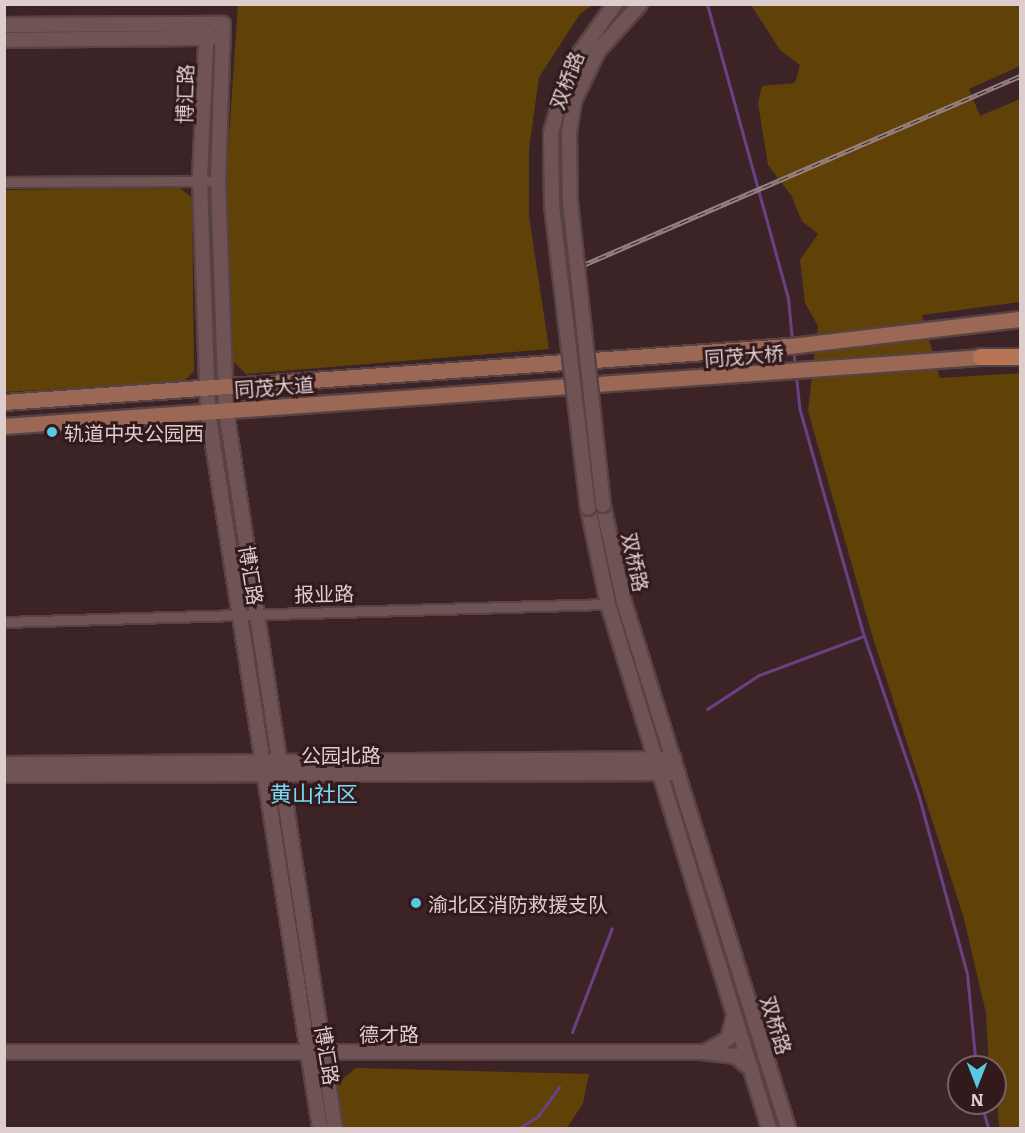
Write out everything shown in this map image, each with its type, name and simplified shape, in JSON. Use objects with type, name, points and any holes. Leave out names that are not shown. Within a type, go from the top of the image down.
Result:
[{"type":"highway","points":[[981,357],[1020,355]]},
{"type":"main road","name":"双桥路","points":[[615,4],[569,68],[551,133],[552,205],[588,508],[608,604],[704,909],[769,1128]]},
{"type":"main road","name":"双桥路","points":[[640,4],[598,51],[574,101],[568,133],[570,203],[603,505],[624,602],[788,1128]]},
{"type":"main road","name":"博汇路","points":[[320,1128],[316,1053],[280,768],[226,410],[218,181],[223,24],[207,24],[200,181],[208,412],[262,768],[316,1053],[335,1128]]},
{"type":"main road","points":[[4,25],[207,24]]},
{"type":"main road","points":[[4,40],[222,38]]},
{"type":"main road","name":"同茂大桥","points":[[545,363],[940,329],[1020,319]]},
{"type":"main road","name":"同茂大桥","points":[[546,388],[981,357]]},
{"type":"main road","name":"同茂大道","points":[[4,402],[206,391],[545,363]]},
{"type":"main road","name":"同茂大道","points":[[4,426],[546,388]]},
{"type":"main road","name":"公园北路","points":[[4,764],[262,768],[577,766],[674,759]]},
{"type":"main road","name":"公园北路","points":[[577,766],[678,773]]},
{"type":"main road","name":"公园北路","points":[[4,775],[262,768]]},
{"type":"main road","name":"德才路","points":[[702,1052],[728,1039],[734,1012]]},
{"type":"main road","name":"德才路","points":[[4,1052],[702,1052],[735,1056],[751,1070]]},
{"type":"street","points":[[4,182],[218,181]]},
{"type":"street","name":"报业路","points":[[4,622],[238,613],[608,604]]},
{"type":"shaded area","points":[[238,5],[593,5],[580,14],[539,77],[529,149],[529,216],[549,349],[246,374],[230,358],[226,180]]},
{"type":"shaded area","points":[[751,5],[1020,5],[1020,66],[969,89],[980,116],[1020,99],[1020,302],[922,315],[940,378],[1020,373],[1020,1128],[999,1128],[998,1115],[1007,1115],[1007,1055],[988,1055],[986,1013],[963,915],[872,635],[808,411],[818,326],[805,303],[800,260],[818,234],[802,221],[791,195],[768,165],[758,103],[762,86],[795,83],[800,65],[780,50]]},
{"type":"shaded area","points":[[180,188],[192,198],[194,371],[183,382],[5,392],[4,190]]},
{"type":"shaded area","points":[[356,1068],[589,1074],[583,1103],[567,1128],[341,1128],[334,1086]]},
{"type":"waterway","points":[[707,4],[788,298],[792,340]]},
{"type":"waterway","points":[[793,349],[795,366]]},
{"type":"waterway","points":[[796,376],[799,407],[864,636],[919,797],[967,974],[975,1055]]},
{"type":"waterway","points":[[707,709],[759,675],[864,636]]},
{"type":"waterway","points":[[572,1032],[612,928]]},
{"type":"waterway","points":[[519,1128],[538,1116],[559,1087]]},
{"type":"waterway","points":[[984,1115],[988,1128]]},
{"type":"railway","points":[[581,266],[1020,76]]},
{"type":"place","name":"轨道中央公园西","points":[[52,432]]},
{"type":"place","name":"渝北区消防救援支队","points":[[416,903]]},
{"type":"district","name":"黄山社区","points":[[314,793]]}]
